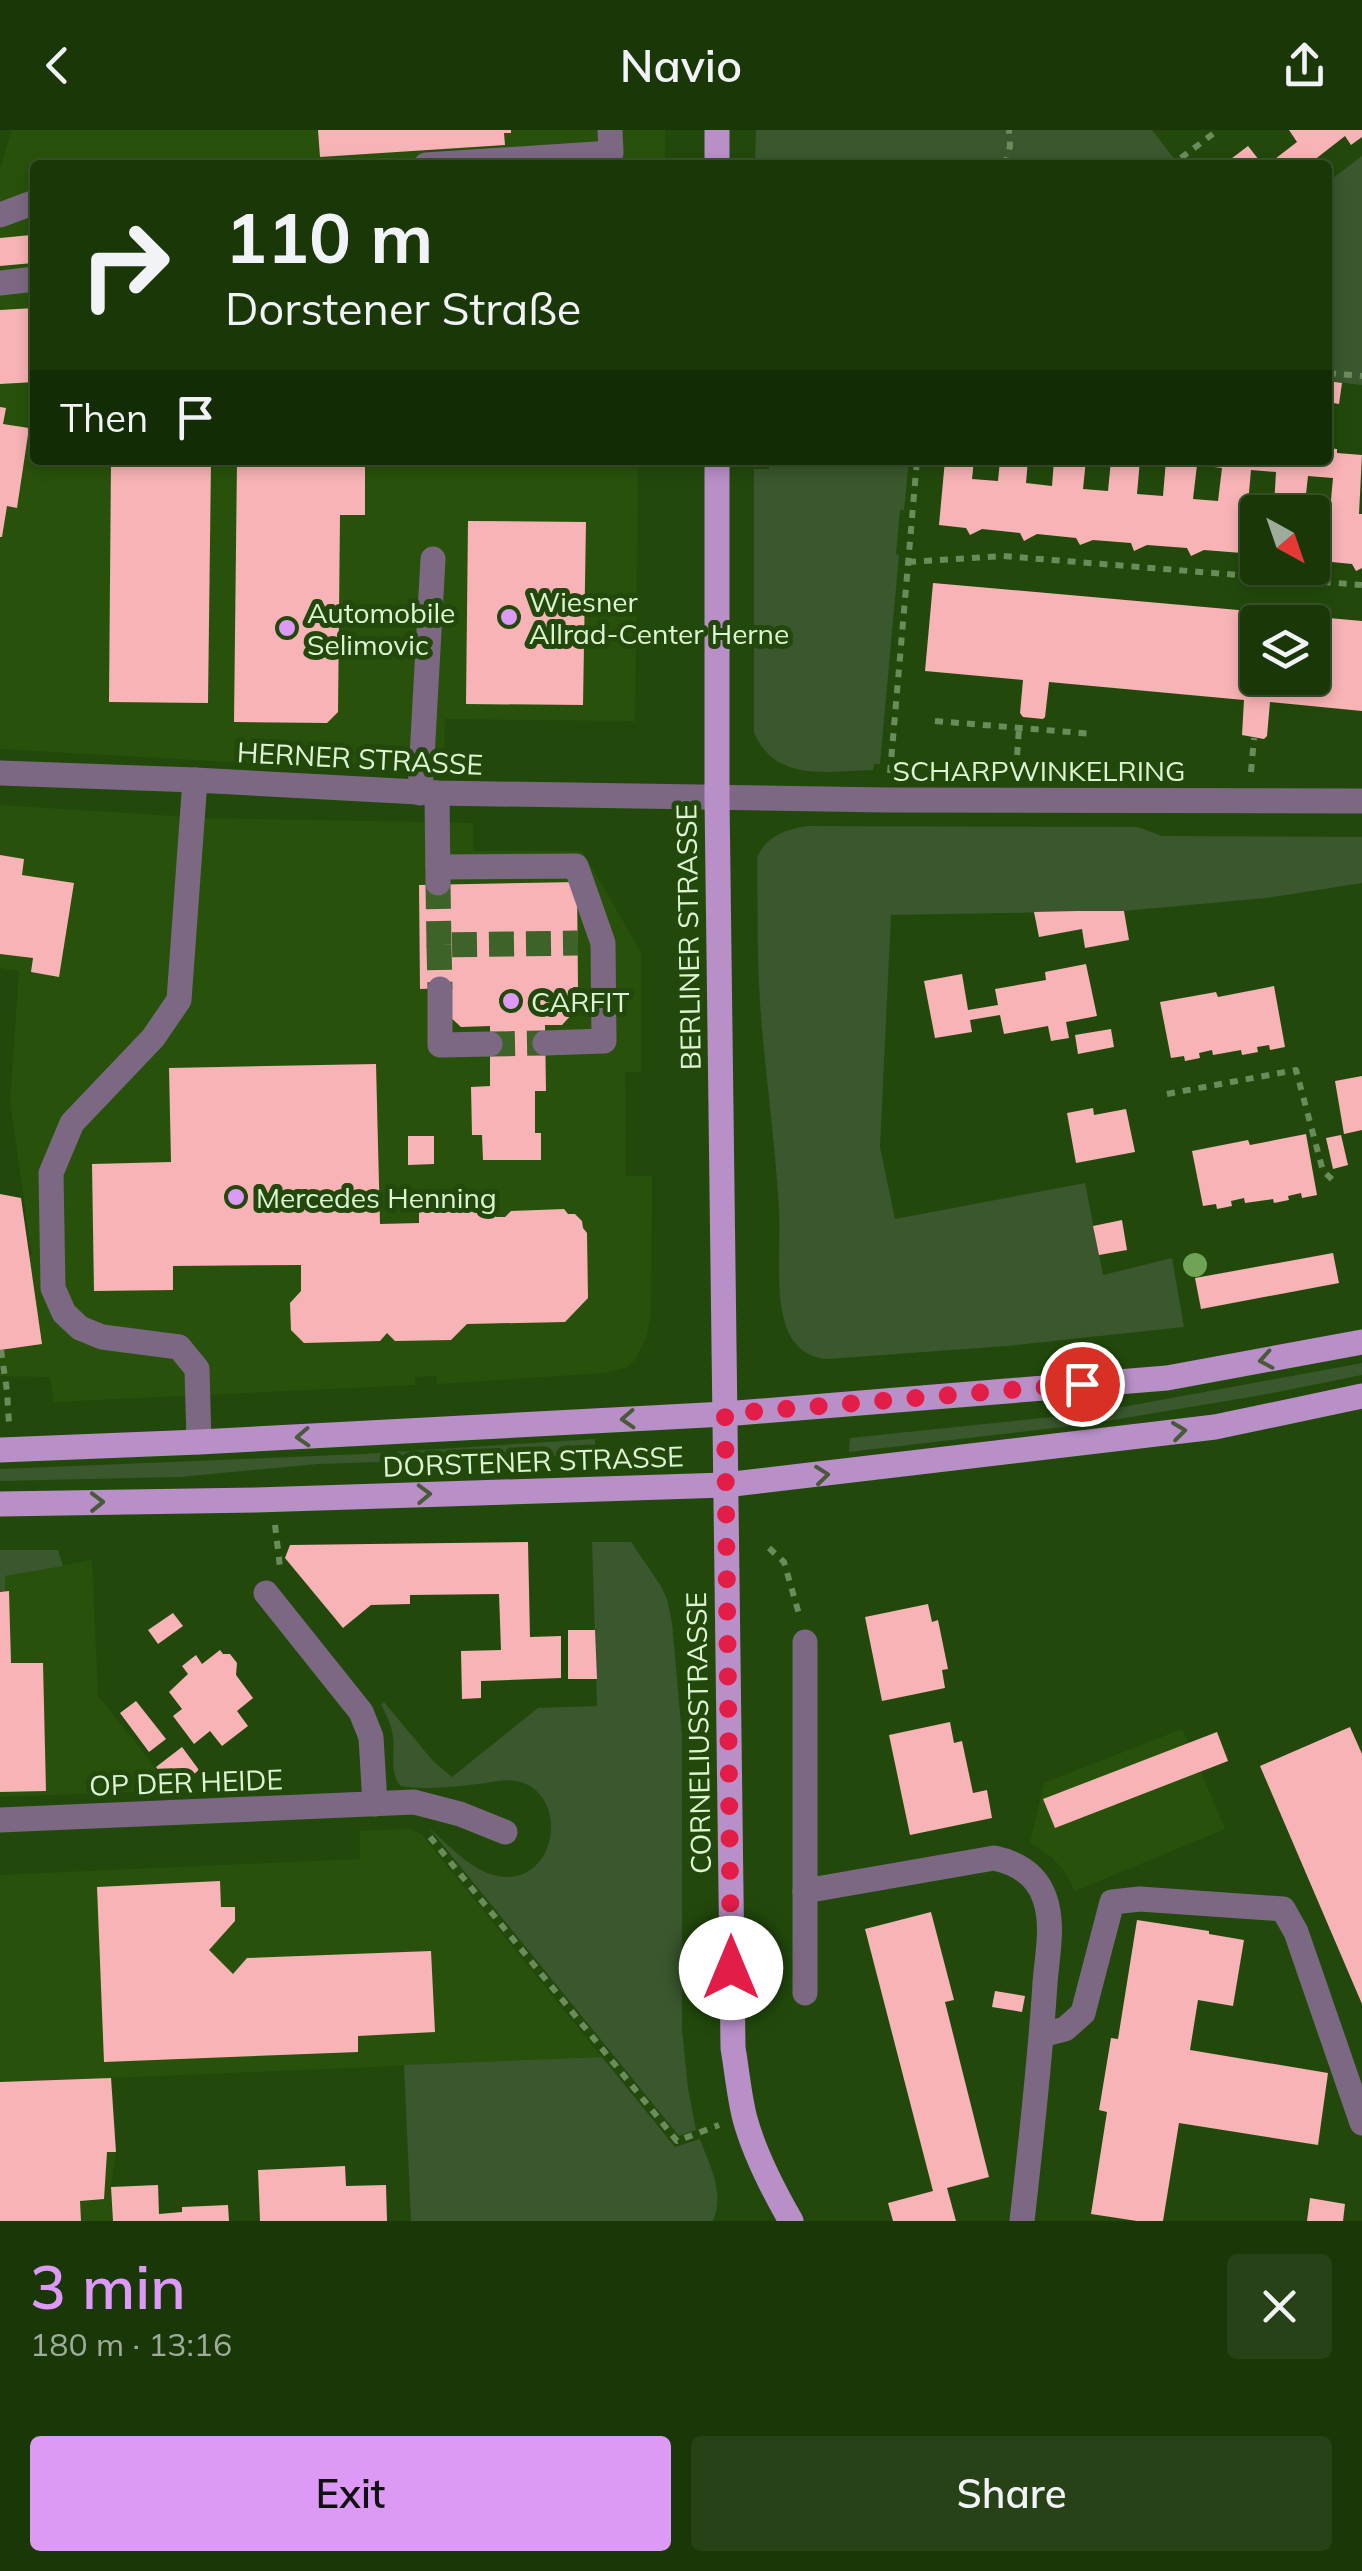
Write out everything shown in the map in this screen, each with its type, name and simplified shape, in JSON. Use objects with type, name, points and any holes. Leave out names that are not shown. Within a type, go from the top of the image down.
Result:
[{"type":"main road","points":[[717,130],[717,160]]},
{"type":"main road","name":"BERLINER STRASSE","points":[[717,465],[725,1414]]},
{"type":"main road","name":"DORSTENER STRASSE","points":[[0,1450],[725,1414],[1168,1378],[1362,1342]]},
{"type":"main road","name":"DORSTENER STRASSE","points":[[0,1504],[725,1485],[1215,1427],[1362,1396]]},
{"type":"main road","name":"CORNELIUSSTRASSE","points":[[725,1414],[733,2048],[744,2116],[771,2187],[791,2221]]},
{"type":"street","points":[[503,160],[611,153],[610,130]]},
{"type":"street","points":[[0,215],[30,204]]},
{"type":"street","points":[[0,283],[30,280]]},
{"type":"street","points":[[434,559],[428,793],[438,876],[576,866],[604,1041],[545,1044]]},
{"type":"street","name":"HERNER STRASSE","points":[[0,773],[428,793],[717,798]]},
{"type":"street","points":[[196,780],[179,1000],[153,1038],[72,1123],[50,1173],[53,1288],[64,1313],[80,1328],[102,1337],[179,1347],[197,1369],[199,1442]]},
{"type":"street","name":"SCHARPWINKELRING","points":[[717,798],[1362,801]]},
{"type":"street","points":[[440,989],[440,1045],[490,1044]]},
{"type":"street","points":[[266,1593],[361,1712],[371,1736],[375,1804]]},
{"type":"street","points":[[804,1642],[804,1993]]},
{"type":"street","name":"OP DER HEIDE","points":[[0,1820],[414,1802],[460,1814],[505,1832]]},
{"type":"street","points":[[805,1891],[994,1858],[1013,1862],[1031,1876],[1044,1895],[1050,1918],[1022,2221]]},
{"type":"street","points":[[1042,2034],[1065,2029],[1082,2012],[1112,1902],[1140,1899],[1283,1910],[1296,1932],[1362,2124]]},
{"type":"path","points":[[1006,160],[1009,130]]},
{"type":"path","points":[[1181,158],[1218,130]]},
{"type":"path","points":[[1332,372],[1362,376]]},
{"type":"path","points":[[887,800],[917,465]]},
{"type":"path","points":[[908,562],[1002,556],[1362,585]]},
{"type":"path","points":[[1032,718],[1032,729]]},
{"type":"path","points":[[935,721],[1094,734]]},
{"type":"path","points":[[1013,800],[1020,728]]},
{"type":"path","points":[[1167,1094],[1296,1070],[1323,1171],[1336,1184]]},
{"type":"path","points":[[1,1350],[7,1392]]},
{"type":"path","points":[[266,1593],[281,1576],[272,1499]]},
{"type":"path","points":[[770,1548],[784,1562],[804,1642]]},
{"type":"path","points":[[414,1802],[422,1828],[677,2141],[744,2116]]},
{"type":"shaded area","points":[[12,130],[665,130],[665,160],[30,160],[30,465],[638,465],[635,721],[445,719],[444,766],[231,762],[0,749],[0,170]]},
{"type":"shaded area","points":[[756,130],[1152,130],[1175,160],[755,160]]},
{"type":"shaded area","points":[[1362,156],[1362,385],[1332,381],[1332,179]]},
{"type":"shaded area","points":[[769,465],[908,465],[904,510],[900,510],[880,764],[874,764],[873,770],[821,772],[790,767],[764,749],[754,733],[754,469],[769,469]]},
{"type":"shaded area","points":[[0,805],[204,818],[473,823],[476,851],[582,851],[641,952],[641,1072],[625,1072],[626,1176],[652,1176],[651,1312],[646,1339],[634,1361],[625,1368],[603,1373],[437,1384],[436,1376],[415,1377],[415,1385],[54,1402],[50,1377],[0,1376],[0,1260],[32,1255],[10,1102],[19,971],[0,968]]},
{"type":"shaded area","points":[[808,826],[1138,827],[1162,836],[1362,837],[1362,883],[1266,898],[1124,911],[891,915],[880,1147],[895,1219],[1085,1183],[1103,1275],[1172,1258],[1184,1327],[1007,1346],[828,1359],[806,1353],[795,1343],[785,1323],[780,1297],[777,1183],[760,1003],[757,858],[778,835]]},
{"type":"shaded area","points":[[1362,1363],[1362,1375],[1262,1395],[1089,1424],[849,1452],[850,1438],[1090,1413]]},
{"type":"shaded area","points":[[595,1439],[595,1455],[318,1464],[180,1477],[0,1481],[0,1469],[362,1454]]},
{"type":"shaded area","points":[[592,1542],[631,1542],[661,1586],[672,1623],[682,1735],[682,2029],[696,2130],[679,2136],[429,1828],[479,1869],[498,1876],[517,1876],[532,1869],[549,1842],[548,1808],[539,1793],[513,1780],[439,1788],[401,1786],[394,1770],[391,1728],[381,1705],[384,1702],[433,1761],[452,1777],[538,1708],[597,1706]]},
{"type":"shaded area","points":[[0,1550],[58,1550],[63,1566],[5,1576],[5,1591],[0,1591]]},
{"type":"shaded area","points":[[92,1560],[98,1696],[174,1790],[0,1797],[0,1591],[5,1590],[5,1576]]},
{"type":"shaded area","points":[[1182,1729],[1189,1743],[1217,1732],[1228,1761],[1201,1772],[1225,1829],[1075,1891],[1053,1858],[1030,1843],[1044,1783]]},
{"type":"shaded area","points":[[411,1829],[422,1835],[602,2057],[112,2078],[116,2152],[111,2187],[113,2221],[0,2221],[0,1875],[360,1859],[360,1831]]},
{"type":"shaded area","points":[[602,2057],[675,2147],[700,2139],[717,2190],[713,2221],[411,2221],[404,2065]]},
{"type":"building","points":[[318,130],[511,133],[504,133],[505,145],[320,157]]},
{"type":"building","points":[[1289,130],[1362,130],[1362,137],[1351,145],[1345,136],[1314,160],[1274,160],[1297,142]]},
{"type":"building","points":[[1248,146],[1259,160],[1230,160]]},
{"type":"building","points":[[30,235],[30,263],[0,266],[0,238]]},
{"type":"building","points":[[30,308],[30,382],[0,384],[0,310]]},
{"type":"building","points":[[1332,382],[1342,383],[1339,404],[1332,403]]},
{"type":"building","points":[[0,407],[6,408],[3,424],[29,428],[17,508],[7,506],[2,537],[0,537]]},
{"type":"building","points":[[1332,448],[1337,453],[1362,455],[1362,568],[1356,571],[1352,564],[1330,562],[1333,478],[1308,476],[1306,495],[1275,495],[1276,472],[1251,470],[1249,495],[1240,495],[1240,553],[1204,550],[1191,556],[1187,548],[1147,545],[1134,551],[1131,543],[1093,540],[1080,545],[1076,538],[1037,534],[1024,541],[1020,533],[982,529],[970,535],[966,528],[939,525],[945,465],[973,465],[972,479],[998,481],[1000,465],[1028,465],[1026,483],[1052,486],[1054,465],[1085,465],[1083,489],[1108,491],[1111,465],[1140,465],[1137,494],[1163,496],[1166,465],[1197,465],[1332,465]],"holes":[[[1197,465],[1222,468],[1218,501],[1193,499]]]},
{"type":"building","points":[[111,465],[211,465],[208,703],[109,702]]},
{"type":"building","points":[[237,465],[365,465],[365,515],[340,515],[338,712],[327,723],[234,722]]},
{"type":"building","points":[[468,521],[586,522],[583,705],[466,704]]},
{"type":"building","points":[[933,583],[1240,610],[1240,695],[1330,695],[1330,618],[1362,621],[1362,711],[1270,702],[1264,739],[1242,735],[1244,700],[1049,682],[1045,717],[1023,717],[1023,680],[925,671]]},
{"type":"building","points":[[0,855],[24,859],[22,875],[74,883],[59,977],[31,972],[33,958],[0,954]]},
{"type":"building","points":[[577,882],[578,987],[573,987],[573,1013],[562,1025],[545,1025],[546,1091],[535,1091],[535,1133],[541,1133],[541,1160],[483,1160],[482,1135],[472,1135],[471,1087],[490,1086],[490,1026],[461,1027],[449,1016],[449,988],[420,989],[419,885]]},
{"type":"building","points":[[1124,911],[1129,940],[1085,948],[1082,929],[1039,937],[1034,912]]},
{"type":"building","points":[[1086,964],[1097,1016],[1066,1022],[1069,1038],[1051,1041],[1048,1026],[1004,1034],[1000,1015],[970,1020],[972,1032],[935,1038],[924,981],[962,974],[968,1010],[998,1005],[995,989],[1046,980],[1045,972]]},
{"type":"building","points":[[1274,986],[1285,1047],[1257,1047],[1258,1052],[1242,1055],[1241,1050],[1213,1055],[1212,1050],[1185,1061],[1184,1056],[1171,1058],[1160,1002],[1216,992],[1218,997]]},
{"type":"building","points":[[1111,1029],[1114,1047],[1078,1054],[1075,1035]]},
{"type":"building","name":"Mercedes Henning","points":[[376,1064],[380,1224],[419,1223],[419,1212],[496,1211],[496,1217],[505,1217],[511,1211],[564,1209],[575,1214],[587,1233],[588,1298],[565,1322],[467,1324],[451,1340],[395,1341],[387,1333],[380,1341],[304,1343],[291,1330],[290,1303],[301,1291],[301,1265],[173,1266],[173,1290],[94,1291],[92,1164],[171,1162],[169,1068]]},
{"type":"building","points":[[1362,1076],[1362,1130],[1344,1134],[1335,1081]]},
{"type":"building","points":[[1093,1108],[1094,1115],[1126,1109],[1135,1152],[1076,1163],[1067,1113]]},
{"type":"building","points":[[1306,1134],[1317,1195],[1302,1198],[1301,1193],[1274,1203],[1273,1199],[1245,1203],[1244,1198],[1217,1209],[1216,1204],[1203,1206],[1192,1151]]},
{"type":"building","points":[[1341,1135],[1348,1165],[1333,1169],[1326,1138]]},
{"type":"building","points":[[408,1136],[434,1136],[434,1164],[408,1165]]},
{"type":"building","points":[[0,1194],[21,1198],[42,1344],[0,1350]]},
{"type":"building","points":[[1122,1220],[1127,1250],[1099,1255],[1093,1226]]},
{"type":"building","points":[[1333,1253],[1339,1283],[1201,1309],[1195,1278]]},
{"type":"building","points":[[528,1542],[530,1637],[561,1636],[561,1678],[481,1681],[481,1698],[462,1699],[461,1651],[501,1650],[499,1594],[410,1595],[410,1604],[371,1605],[343,1628],[285,1558],[290,1545]]},
{"type":"building","points":[[9,1591],[11,1663],[43,1663],[46,1791],[0,1792],[0,1592]]},
{"type":"building","points":[[928,1604],[932,1622],[938,1620],[948,1669],[942,1670],[945,1688],[882,1701],[865,1617]]},
{"type":"building","points":[[173,1613],[183,1626],[158,1644],[148,1630]]},
{"type":"building","points":[[568,1630],[595,1630],[597,1679],[568,1679]]},
{"type":"building","points":[[220,1650],[237,1663],[236,1675],[253,1698],[237,1711],[248,1726],[222,1746],[210,1731],[194,1744],[173,1716],[182,1709],[169,1692],[188,1674],[182,1666],[196,1655],[202,1664]]},
{"type":"building","points":[[136,1701],[166,1739],[149,1752],[120,1713]]},
{"type":"building","points":[[950,1722],[954,1743],[962,1741],[973,1793],[987,1790],[992,1818],[910,1835],[889,1735]]},
{"type":"building","points":[[1350,1727],[1362,1754],[1362,2004],[1260,1766]]},
{"type":"building","points":[[1217,1732],[1228,1761],[1055,1828],[1043,1799]]},
{"type":"building","points":[[182,1747],[199,1770],[174,1790],[156,1767]]},
{"type":"building","points":[[220,1881],[221,1907],[235,1907],[235,1921],[209,1950],[233,1974],[247,1958],[431,1951],[435,2032],[358,2036],[358,2052],[104,2062],[97,1887]]},
{"type":"building","points":[[931,1912],[954,2000],[945,2002],[989,2177],[947,2188],[956,2221],[893,2221],[888,2203],[933,2191],[865,1929]]},
{"type":"building","points":[[1137,1920],[1244,1940],[1233,2006],[1198,2000],[1190,2050],[1328,2073],[1318,2145],[1179,2123],[1163,2221],[1091,2214],[1107,2112],[1099,2110],[1111,2038],[1118,2039]]},
{"type":"building","points":[[995,1991],[1025,1996],[1022,2012],[992,2007]]},
{"type":"building","points":[[111,2078],[116,2152],[107,2152],[104,2199],[80,2201],[81,2221],[0,2221],[0,2082]]},
{"type":"building","points":[[345,2166],[346,2186],[386,2185],[387,2221],[260,2221],[258,2170]]},
{"type":"building","points":[[158,2185],[159,2214],[182,2212],[182,2207],[228,2205],[229,2221],[113,2221],[111,2187]]},
{"type":"building","points":[[1310,2198],[1345,2204],[1343,2221],[1307,2221]]},
{"type":"tunnel","points":[[438,884],[439,945],[578,943]]},
{"type":"tunnel","points":[[439,945],[440,989]]},
{"type":"tunnel","points":[[490,1044],[545,1043]]},
{"type":"place","name":"Wiesner Allrad-Center Herne","points":[[509,617]]},
{"type":"place","name":"Automobile Selimovic","points":[[287,628]]},
{"type":"place","name":"CARFIT","points":[[511,1001]]},
{"type":"place","name":"Mercedes Henning","points":[[236,1197]]},
{"type":"route","points":[[731,1968],[725,1414],[1082,1384]]}]
